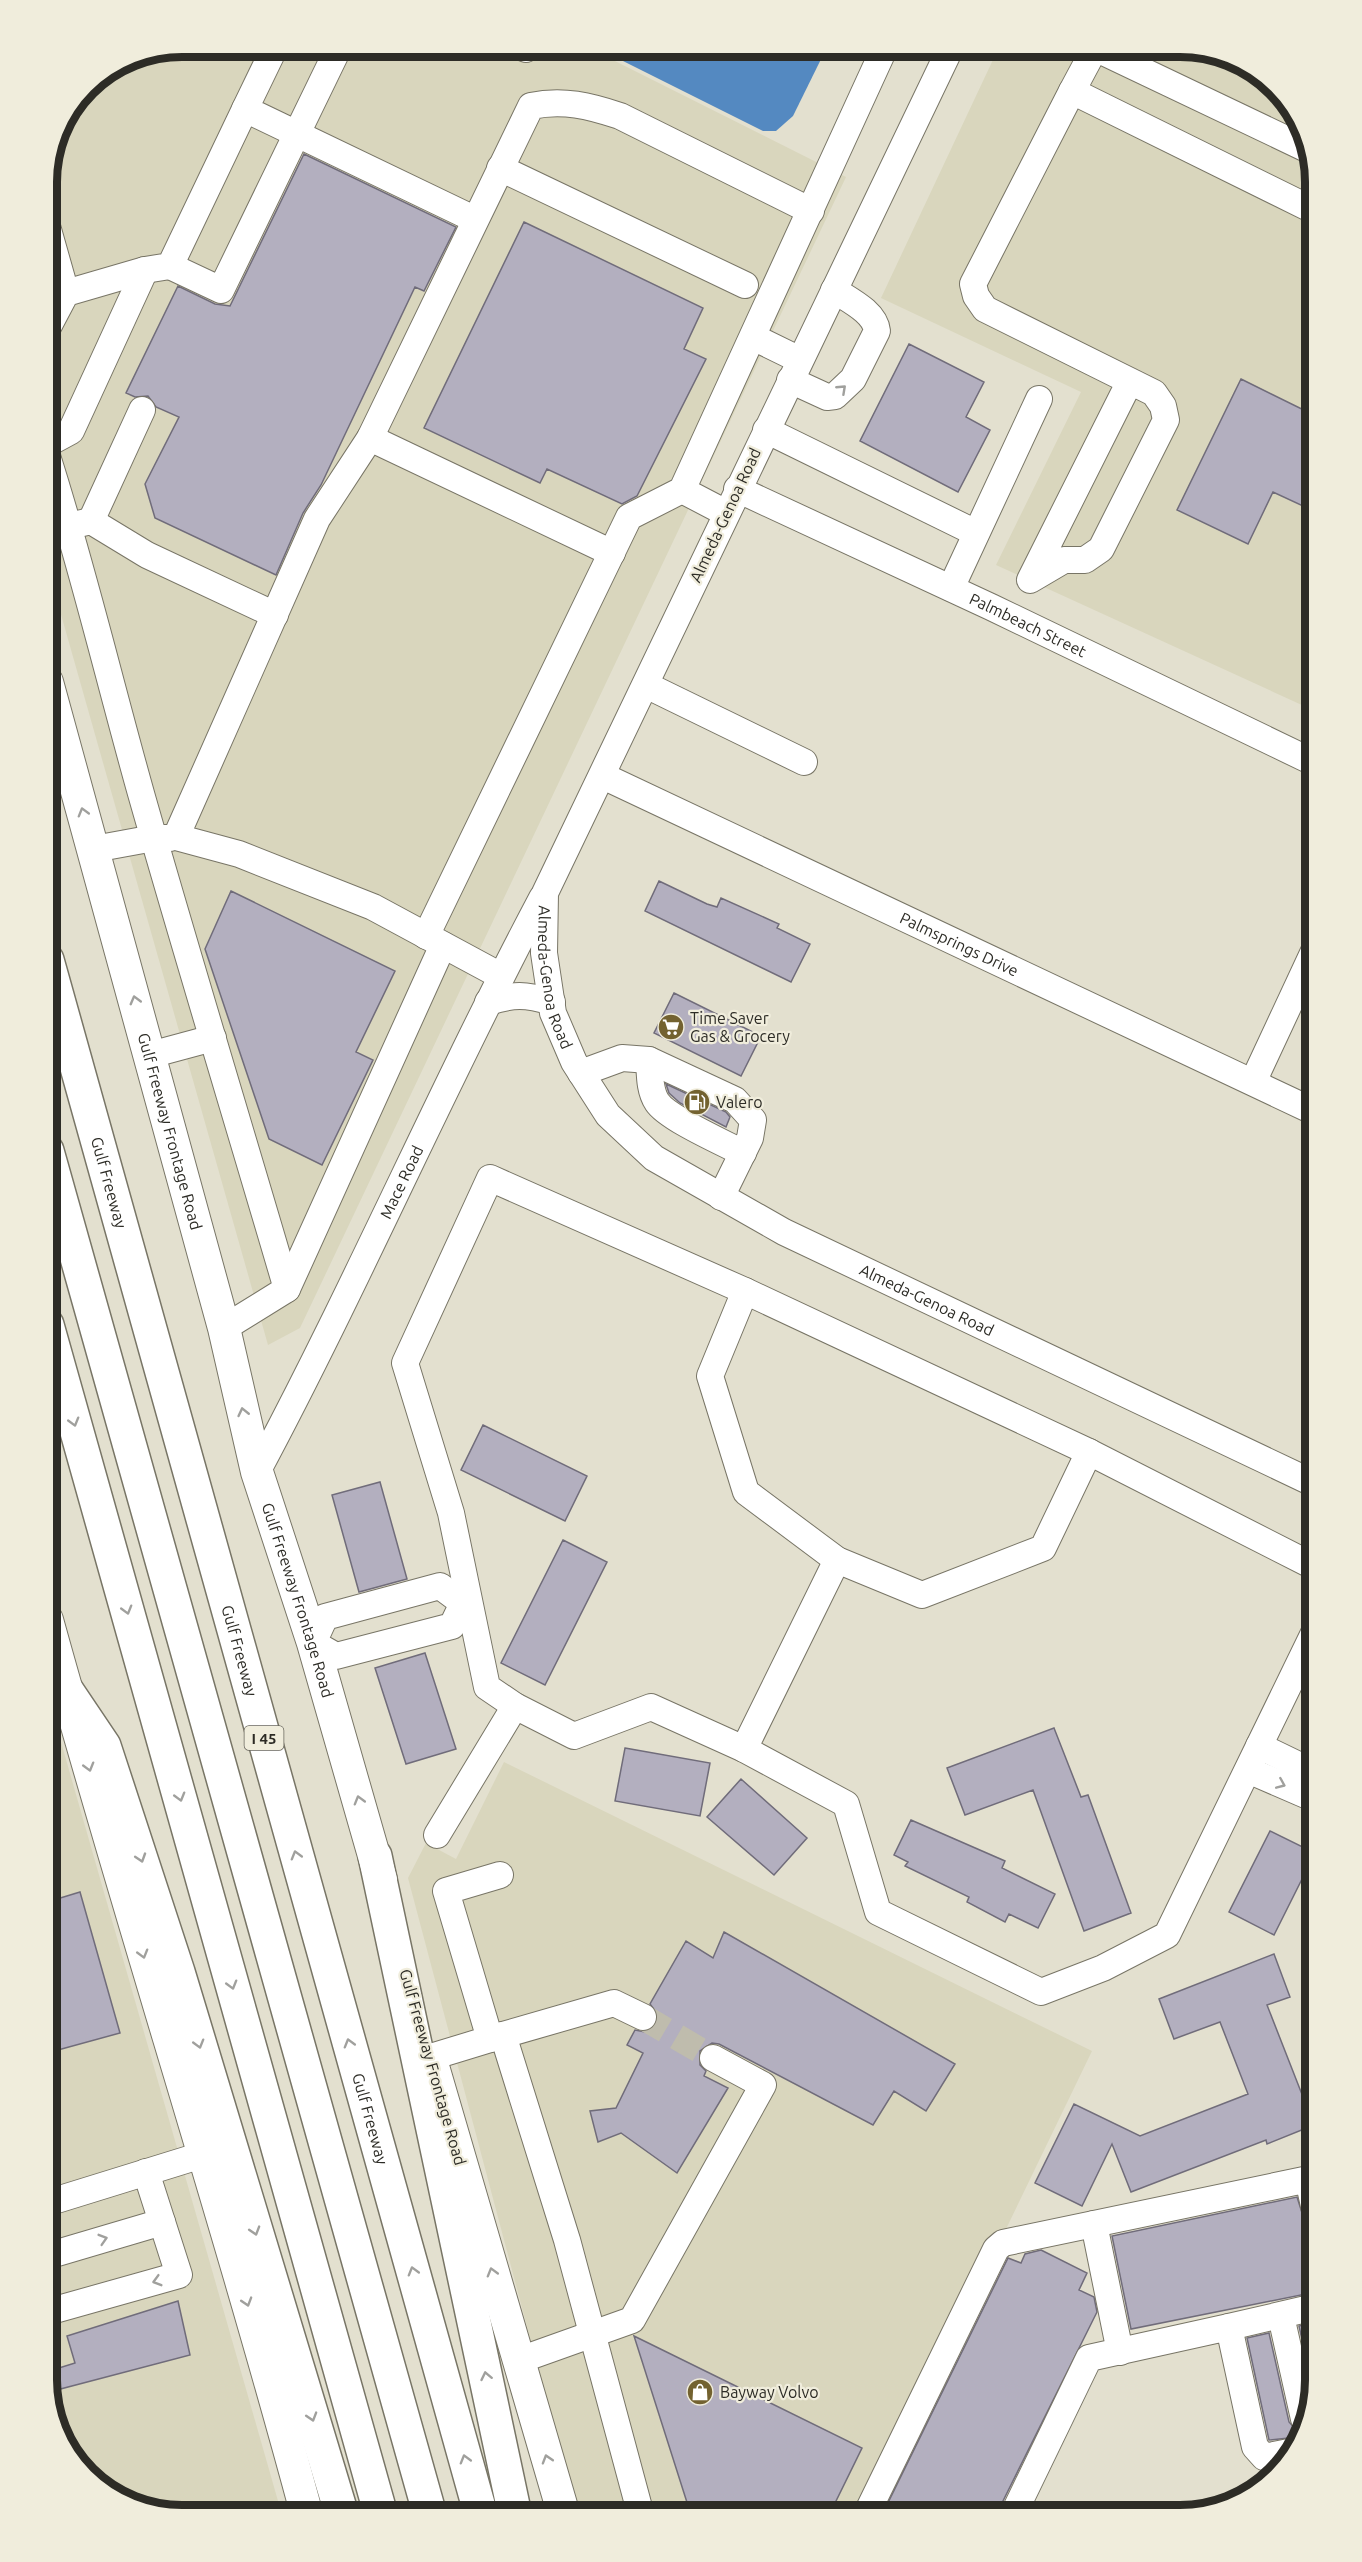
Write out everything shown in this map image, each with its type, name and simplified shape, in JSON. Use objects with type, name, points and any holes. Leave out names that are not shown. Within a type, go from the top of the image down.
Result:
[{"type":"highway","name":"Gulf Freeway","points":[[57,996],[478,2505]]},
{"type":"highway","points":[[57,1187],[427,2505]]},
{"type":"highway","points":[[57,1361],[378,2505]]},
{"type":"highway","points":[[67,1691],[104,1746],[178,1972],[339,2505]]},
{"type":"highway","points":[[375,1856],[513,2505]]},
{"type":"main road","name":"Gulf Freeway Frontage Road","points":[[57,718],[224,1328],[257,1472],[313,1643],[517,2361],[561,2505]]},
{"type":"main road","points":[[57,1656],[202,2155],[263,2352],[304,2505]]},
{"type":"street","points":[[170,266],[270,57]]},
{"type":"street","points":[[57,296],[146,270],[170,266],[221,290],[334,57]]},
{"type":"street","points":[[224,1328],[287,1289],[435,940],[629,517],[682,490],[880,57]]},
{"type":"street","name":"Almeda-Genoa Road","points":[[939,57],[834,290],[545,893],[544,953],[553,1013],[581,1074],[608,1115],[654,1158],[784,1232],[1305,1479]]},
{"type":"street","points":[[1030,580],[1064,560],[1085,560],[1101,549],[1166,420],[1163,406],[1154,393],[985,309],[975,296],[973,285],[1090,57]]},
{"type":"street","points":[[1114,57],[1299,145]]},
{"type":"street","points":[[1072,91],[1305,206]]},
{"type":"street","points":[[165,838],[275,615],[317,519],[370,438],[474,219],[531,106],[565,102],[590,106],[620,116],[811,211]]},
{"type":"street","points":[[245,109],[474,219]]},
{"type":"street","points":[[500,168],[745,285]]},
{"type":"street","points":[[57,439],[71,431],[146,270]]},
{"type":"street","points":[[753,337],[827,397],[834,396],[853,378],[877,331],[876,323],[871,317],[834,290]]},
{"type":"street","points":[[1009,616],[1030,580],[1130,381]]},
{"type":"street","points":[[951,588],[1039,399]]},
{"type":"street","points":[[69,526],[142,410]]},
{"type":"street","points":[[766,430],[976,533]]},
{"type":"street","points":[[370,438],[612,553]]},
{"type":"street","points":[[57,488],[101,652],[165,838],[213,1038],[287,1289]]},
{"type":"street","name":"Palmbeach Street","points":[[738,489],[1305,758]]},
{"type":"street","points":[[682,490],[726,513]]},
{"type":"street","points":[[69,526],[147,555],[275,615]]},
{"type":"street","points":[[646,685],[804,762]]},
{"type":"street","name":"Palmsprings Drive","points":[[603,776],[1305,1107]]},
{"type":"street","points":[[94,849],[165,838],[239,854],[373,907],[501,976]]},
{"type":"street","name":"Mace Road","points":[[257,1472],[308,1377],[488,1002],[545,893]]},
{"type":"street","points":[[1253,1082],[1305,971]]},
{"type":"street","points":[[488,1002],[513,995],[532,996],[552,1002]]},
{"type":"street","points":[[150,1055],[213,1038]]},
{"type":"street","points":[[581,1074],[622,1058],[649,1060],[735,1100],[753,1120],[750,1138],[721,1197]]},
{"type":"street","points":[[649,1060],[651,1088],[657,1103],[675,1117],[742,1153]]},
{"type":"street","points":[[1305,1561],[1089,1452],[745,1291],[490,1178],[405,1363],[451,1513],[466,1602],[487,1687],[515,1706],[574,1736],[651,1707],[744,1749],[846,1804],[878,1912],[1041,1992],[1103,1968],[1167,1935],[1305,1653]]},
{"type":"street","points":[[745,1291],[710,1376],[746,1492],[837,1560],[922,1595],[1043,1548],[1089,1452]]},
{"type":"street","points":[[744,1749],[837,1560]]},
{"type":"street","points":[[440,1586],[466,1602],[452,1626],[336,1656],[313,1643],[325,1617],[383,1601],[440,1586]]},
{"type":"street","points":[[437,1835],[515,1706]]},
{"type":"street","points":[[1259,1746],[1305,1768]]},
{"type":"street","points":[[1248,1770],[1305,1794]]},
{"type":"street","points":[[500,1875],[446,1892],[567,2240],[637,2505]]},
{"type":"street","points":[[431,2057],[614,2003],[643,2017]]},
{"type":"street","points":[[517,2361],[632,2320],[763,2085],[713,2058]]},
{"type":"street","points":[[57,2200],[202,2155]]},
{"type":"street","points":[[57,2309],[179,2275],[146,2172]]},
{"type":"street","points":[[871,2505],[996,2248],[1003,2243],[1305,2181]]},
{"type":"street","points":[[57,2253],[162,2222]]},
{"type":"street","points":[[1094,2224],[1120,2352]]},
{"type":"street","points":[[1018,2505],[1089,2358],[1305,2310]]},
{"type":"street","points":[[1281,2316],[1302,2409]]},
{"type":"street","points":[[1229,2327],[1255,2447],[1264,2457],[1281,2454]]},
{"type":"shaded area","points":[[174,57],[607,57],[846,177],[300,1328],[268,1345],[57,600],[57,174],[61,149],[78,112],[100,88],[112,78],[134,66],[157,59]]},
{"type":"shaded area","points":[[994,57],[1188,57],[1205,59],[1258,85],[1268,94],[1279,106],[1296,134],[1305,174],[1305,706],[996,565],[1081,392],[881,298]]},
{"type":"shaded area","points":[[57,1728],[279,2505],[174,2505],[134,2496],[106,2479],[83,2456],[66,2428],[61,2413],[57,2380]]},
{"type":"shaded area","points":[[504,1762],[1092,2051],[1006,2229],[865,2505],[574,2505],[408,1878],[426,1843],[456,1859]]},
{"type":"water","points":[[615,57],[822,57],[793,116],[776,131],[763,131]]},
{"type":"building","points":[[304,154],[456,227],[424,291],[415,287],[321,485],[303,513],[276,575],[155,518],[145,484],[179,417],[156,407],[148,396],[135,397],[126,393],[178,286],[215,304],[230,306]]},
{"type":"building","points":[[524,222],[703,308],[684,349],[706,359],[637,496],[622,504],[547,469],[540,483],[424,428]]},
{"type":"building","points":[[909,344],[984,382],[966,417],[990,430],[958,492],[860,441]]},
{"type":"building","points":[[1241,379],[1305,411],[1305,507],[1273,492],[1248,544],[1177,510]]},
{"type":"building","points":[[659,881],[717,907],[721,898],[779,924],[777,928],[810,944],[791,982],[645,911]]},
{"type":"building","points":[[231,891],[395,971],[356,1052],[373,1060],[322,1165],[269,1139],[205,949]]},
{"type":"building","points":[[674,993],[761,1036],[741,1076],[654,1033]]},
{"type":"building","points":[[666,1084],[726,1112],[730,1117],[726,1127],[680,1103],[669,1093]]},
{"type":"building","points":[[483,1425],[587,1476],[565,1521],[461,1470]]},
{"type":"building","points":[[380,1482],[407,1579],[359,1592],[332,1495]]},
{"type":"building","points":[[563,1540],[607,1562],[545,1685],[501,1663]]},
{"type":"building","points":[[425,1653],[456,1749],[406,1764],[375,1668]]},
{"type":"building","points":[[1054,1728],[1081,1797],[1088,1795],[1131,1913],[1084,1931],[1033,1790],[965,1815],[947,1768]]},
{"type":"building","points":[[625,1748],[710,1763],[700,1816],[615,1801]]},
{"type":"building","points":[[741,1779],[807,1838],[774,1875],[707,1817]]},
{"type":"building","points":[[911,1820],[1005,1861],[1002,1868],[1055,1894],[1038,1928],[1009,1914],[1005,1922],[967,1902],[969,1897],[905,1866],[908,1862],[894,1855]]},
{"type":"building","points":[[1270,1831],[1305,1848],[1305,1873],[1274,1935],[1229,1912]]},
{"type":"building","points":[[80,1892],[120,2033],[57,2050],[57,1899]]},
{"type":"building","points":[[724,1932],[955,2064],[926,2111],[894,2091],[873,2125],[719,2044],[712,2043],[700,2051],[700,2065],[706,2071],[704,2076],[728,2088],[677,2173],[621,2133],[598,2142],[590,2111],[616,2108],[643,2053],[627,2045],[635,2030],[645,2032],[656,2024],[658,2015],[650,2004],[686,1941],[713,1958]]},
{"type":"building","points":[[1274,1954],[1290,1997],[1267,2005],[1305,2102],[1305,2129],[1267,2144],[1266,2140],[1131,2192],[1112,2144],[1082,2206],[1035,2183],[1074,2104],[1140,2136],[1248,2094],[1220,2022],[1174,2039],[1159,1999]]},
{"type":"building","points":[[1297,2197],[1305,2225],[1305,2294],[1131,2329],[1112,2236]]},
{"type":"building","points":[[1041,2250],[1087,2273],[1079,2290],[1094,2297],[1097,2312],[1001,2505],[887,2505],[1008,2258],[1021,2263],[1025,2254]]},
{"type":"building","points":[[178,2301],[190,2355],[58,2390],[57,2369],[75,2363],[67,2336]]},
{"type":"building","points":[[1305,2325],[1305,2353],[1299,2326]]},
{"type":"building","points":[[1269,2333],[1289,2422],[1295,2428],[1291,2438],[1269,2440],[1247,2338]]},
{"type":"building","name":"Bayway Volvo","points":[[634,2336],[862,2448],[835,2503],[827,2505],[688,2505]]},
{"type":"tunnel","points":[[643,2017],[713,2058]]},
{"type":"place","name":"Time Saver Gas & Grocery","points":[[671,1027]]},
{"type":"place","name":"Valero","points":[[697,1102]]},
{"type":"place","name":"Bayway Volvo","points":[[700,2392]]}]
